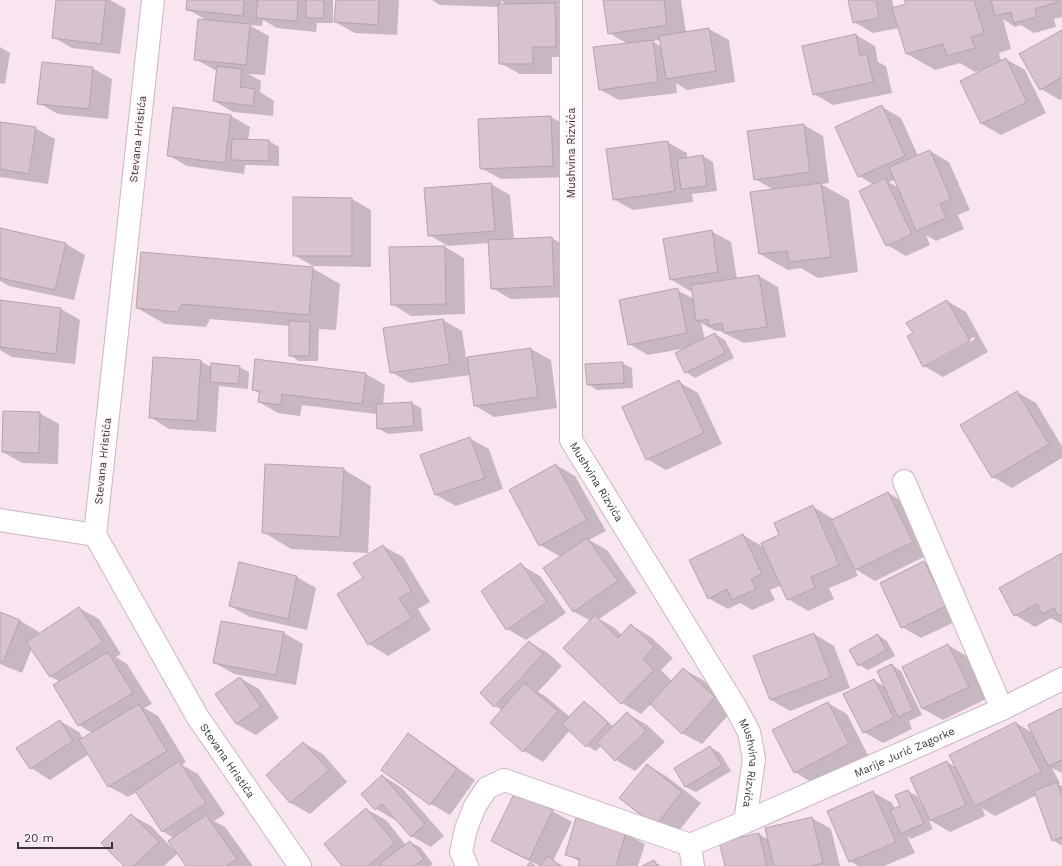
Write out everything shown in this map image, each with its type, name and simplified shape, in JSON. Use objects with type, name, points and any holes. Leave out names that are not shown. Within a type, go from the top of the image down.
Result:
[{"type":"street","name":"Stevana Hristića","points":[[153,0],[95,535],[197,716],[300,866]]},
{"type":"street","name":"Mushvina Rizvića","points":[[571,0],[571,440],[736,708],[749,732],[754,759],[745,822],[692,856]]},
{"type":"street","points":[[904,481],[1002,709]]},
{"type":"street","points":[[0,520],[95,535]]},
{"type":"street","name":"Marije Jurić Zagorke","points":[[745,822],[1002,709],[1062,679]]},
{"type":"street","points":[[467,866],[460,852],[466,829],[475,806],[487,788],[504,780],[692,856]]},
{"type":"building","points":[[56,0],[106,0],[101,44],[52,38]]},
{"type":"building","points":[[187,0],[244,0],[243,16],[186,10]]},
{"type":"building","points":[[258,0],[298,0],[297,21],[256,18]]},
{"type":"building","points":[[306,0],[324,0],[324,18],[306,18]]},
{"type":"building","points":[[336,0],[379,0],[378,25],[334,22]]},
{"type":"building","points":[[603,0],[664,0],[667,25],[608,34]]},
{"type":"building","points":[[848,0],[876,0],[879,18],[853,23]]},
{"type":"building","points":[[904,0],[974,0],[984,33],[971,37],[975,48],[947,56],[943,44],[906,54],[892,8],[906,4]]},
{"type":"building","points":[[991,0],[1057,0],[1058,2],[1035,9],[1037,17],[1014,23],[1011,12],[995,16]]},
{"type":"building","points":[[555,3],[556,47],[533,47],[533,64],[499,64],[498,4]]},
{"type":"building","points":[[198,19],[250,24],[246,65],[194,60]]},
{"type":"building","points":[[709,28],[716,71],[666,79],[659,36]]},
{"type":"building","points":[[1062,30],[1062,77],[1040,90],[1019,54]]},
{"type":"building","points":[[856,34],[860,56],[867,54],[873,82],[813,95],[802,46]]},
{"type":"building","points":[[653,40],[658,82],[599,90],[593,47]]},
{"type":"building","points":[[1006,58],[1027,102],[981,124],[960,81]]},
{"type":"building","points":[[42,62],[93,67],[89,109],[37,104]]},
{"type":"building","points":[[217,66],[242,69],[240,87],[255,89],[253,106],[213,101]]},
{"type":"building","points":[[882,105],[905,156],[858,177],[835,127]]},
{"type":"building","points":[[173,107],[231,115],[225,163],[167,156]]},
{"type":"building","points":[[551,116],[553,166],[480,169],[478,119]]},
{"type":"building","points":[[0,122],[36,127],[29,174],[0,169]]},
{"type":"building","points":[[804,124],[810,172],[754,180],[747,131]]},
{"type":"building","points":[[232,139],[269,140],[269,161],[231,160]]},
{"type":"building","points":[[668,141],[675,191],[613,200],[606,149]]},
{"type":"building","points":[[930,150],[951,199],[940,204],[946,218],[916,231],[889,167]]},
{"type":"building","points":[[703,155],[707,186],[681,189],[677,159]]},
{"type":"building","points":[[885,178],[912,234],[886,246],[859,191]]},
{"type":"building","points":[[491,183],[495,231],[428,236],[424,188]]},
{"type":"building","points":[[821,183],[831,257],[789,262],[787,251],[759,254],[750,192]]},
{"type":"building","points":[[293,197],[352,198],[352,256],[293,256]]},
{"type":"building","points":[[0,228],[66,243],[55,290],[0,278]]},
{"type":"building","points":[[712,230],[718,272],[670,280],[663,239]]},
{"type":"building","points":[[552,237],[554,286],[491,289],[488,240]]},
{"type":"building","points":[[445,246],[446,304],[391,305],[389,247]]},
{"type":"building","points":[[141,252],[313,267],[309,315],[182,304],[178,312],[136,308]]},
{"type":"building","points":[[759,275],[767,327],[724,333],[722,323],[709,326],[708,319],[696,321],[691,285]]},
{"type":"building","points":[[678,288],[687,333],[628,345],[619,300]]},
{"type":"building","points":[[0,300],[61,308],[56,354],[0,347]]},
{"type":"building","points":[[947,300],[970,341],[923,367],[907,336],[913,333],[906,323]]},
{"type":"building","points":[[443,319],[450,364],[390,373],[383,328]]},
{"type":"building","points":[[289,321],[310,322],[309,356],[289,356]]},
{"type":"building","points":[[715,333],[725,353],[685,373],[675,353]]},
{"type":"building","points":[[531,348],[538,397],[474,406],[467,357]]},
{"type":"building","points":[[153,357],[201,360],[197,421],[149,418]]},
{"type":"building","points":[[255,359],[366,373],[362,404],[282,394],[281,405],[258,402],[260,391],[252,390]]},
{"type":"building","points":[[623,362],[624,383],[587,385],[585,364]]},
{"type":"building","points":[[211,363],[240,366],[238,384],[210,382]]},
{"type":"building","points":[[679,380],[704,433],[646,460],[622,407]]},
{"type":"building","points":[[1017,391],[1049,444],[992,478],[960,425]]},
{"type":"building","points":[[412,402],[414,426],[377,429],[376,404]]},
{"type":"building","points":[[3,411],[40,412],[39,453],[2,452]]},
{"type":"building","points":[[470,437],[485,478],[435,495],[420,455]]},
{"type":"building","points":[[265,464],[344,468],[340,537],[262,533]]},
{"type":"building","points":[[556,464],[587,520],[539,546],[509,490]]},
{"type":"building","points":[[888,492],[913,542],[855,570],[831,520]]},
{"type":"building","points":[[813,505],[839,565],[811,577],[815,588],[787,600],[761,543],[779,535],[774,523]]},
{"type":"building","points":[[743,534],[762,574],[751,579],[756,589],[732,600],[727,589],[708,599],[689,560]]},
{"type":"building","points":[[587,538],[618,581],[573,612],[543,568]]},
{"type":"building","points":[[383,545],[412,591],[399,598],[412,618],[368,645],[337,594],[363,578],[353,563]]},
{"type":"building","points":[[1062,553],[1062,615],[1059,616],[1054,608],[1042,614],[1037,604],[1014,616],[999,588]]},
{"type":"building","points":[[924,561],[946,606],[901,628],[880,583]]},
{"type":"building","points":[[239,562],[297,576],[288,619],[229,606]]},
{"type":"building","points":[[521,563],[547,602],[506,630],[481,591]]},
{"type":"building","points":[[79,607],[103,642],[50,677],[26,642]]},
{"type":"building","points":[[0,612],[20,620],[3,662],[0,661]]},
{"type":"building","points":[[595,615],[618,638],[631,624],[654,647],[643,659],[654,670],[621,704],[563,648]]},
{"type":"building","points":[[221,621],[284,632],[276,675],[213,663]]},
{"type":"building","points":[[814,633],[831,677],[770,700],[753,656]]},
{"type":"building","points":[[878,634],[886,650],[858,666],[849,650]]},
{"type":"building","points":[[529,641],[543,654],[494,707],[480,693]]},
{"type":"building","points":[[948,644],[969,687],[922,709],[902,667]]},
{"type":"building","points":[[108,652],[133,693],[78,726],[53,685]]},
{"type":"building","points":[[892,664],[913,710],[898,717],[877,671]]},
{"type":"building","points":[[683,668],[715,697],[682,734],[650,704]]},
{"type":"building","points":[[240,677],[261,707],[236,724],[215,694]]},
{"type":"building","points":[[874,679],[894,718],[863,733],[843,694]]},
{"type":"building","points":[[524,683],[558,711],[523,752],[490,723]]},
{"type":"building","points":[[584,701],[608,723],[586,747],[562,724]]},
{"type":"building","points":[[828,702],[849,744],[794,773],[772,730]]},
{"type":"building","points":[[139,704],[167,751],[108,787],[79,740]]},
{"type":"building","points":[[1062,708],[1062,760],[1048,766],[1028,725]]},
{"type":"building","points":[[627,712],[646,731],[615,761],[597,742]]},
{"type":"building","points":[[60,720],[73,741],[30,769],[16,748]]},
{"type":"building","points":[[1016,722],[1041,772],[975,806],[949,755]]},
{"type":"building","points":[[408,733],[457,769],[430,805],[381,770]]},
{"type":"building","points":[[303,742],[329,770],[290,803],[266,775]]},
{"type":"building","points":[[710,746],[722,765],[685,787],[674,768]]},
{"type":"building","points":[[179,761],[206,803],[162,832],[135,791]]},
{"type":"building","points":[[947,761],[966,805],[930,821],[910,778]]},
{"type":"building","points":[[647,764],[682,792],[655,826],[619,798]]},
{"type":"building","points":[[382,775],[425,824],[411,837],[382,804],[375,810],[361,794]]},
{"type":"building","points":[[1057,782],[1062,797],[1062,837],[1052,841],[1034,791]]},
{"type":"building","points":[[908,790],[924,823],[901,834],[890,810],[900,806],[895,795]]},
{"type":"building","points":[[873,791],[896,842],[849,862],[827,811]]},
{"type":"building","points":[[515,792],[553,810],[529,860],[491,841]]},
{"type":"building","points":[[366,808],[395,843],[368,866],[342,866],[324,844]]},
{"type":"building","points":[[131,814],[159,842],[134,866],[124,866],[101,843]]},
{"type":"building","points":[[206,815],[237,859],[226,866],[186,866],[168,841]]},
{"type":"building","points":[[812,817],[823,863],[812,866],[774,866],[765,828]]},
{"type":"building","points":[[576,818],[626,832],[616,866],[578,865],[580,859],[565,855]]},
{"type":"building","points":[[759,833],[767,866],[725,866],[719,842]]},
{"type":"building","points":[[410,841],[424,859],[414,866],[382,866],[380,863]]},
{"type":"building","points":[[548,856],[561,866],[540,866]]},
{"type":"building","points":[[654,860],[657,866],[642,866]]},
{"type":"building","points":[[530,862],[535,866],[527,866]]}]
